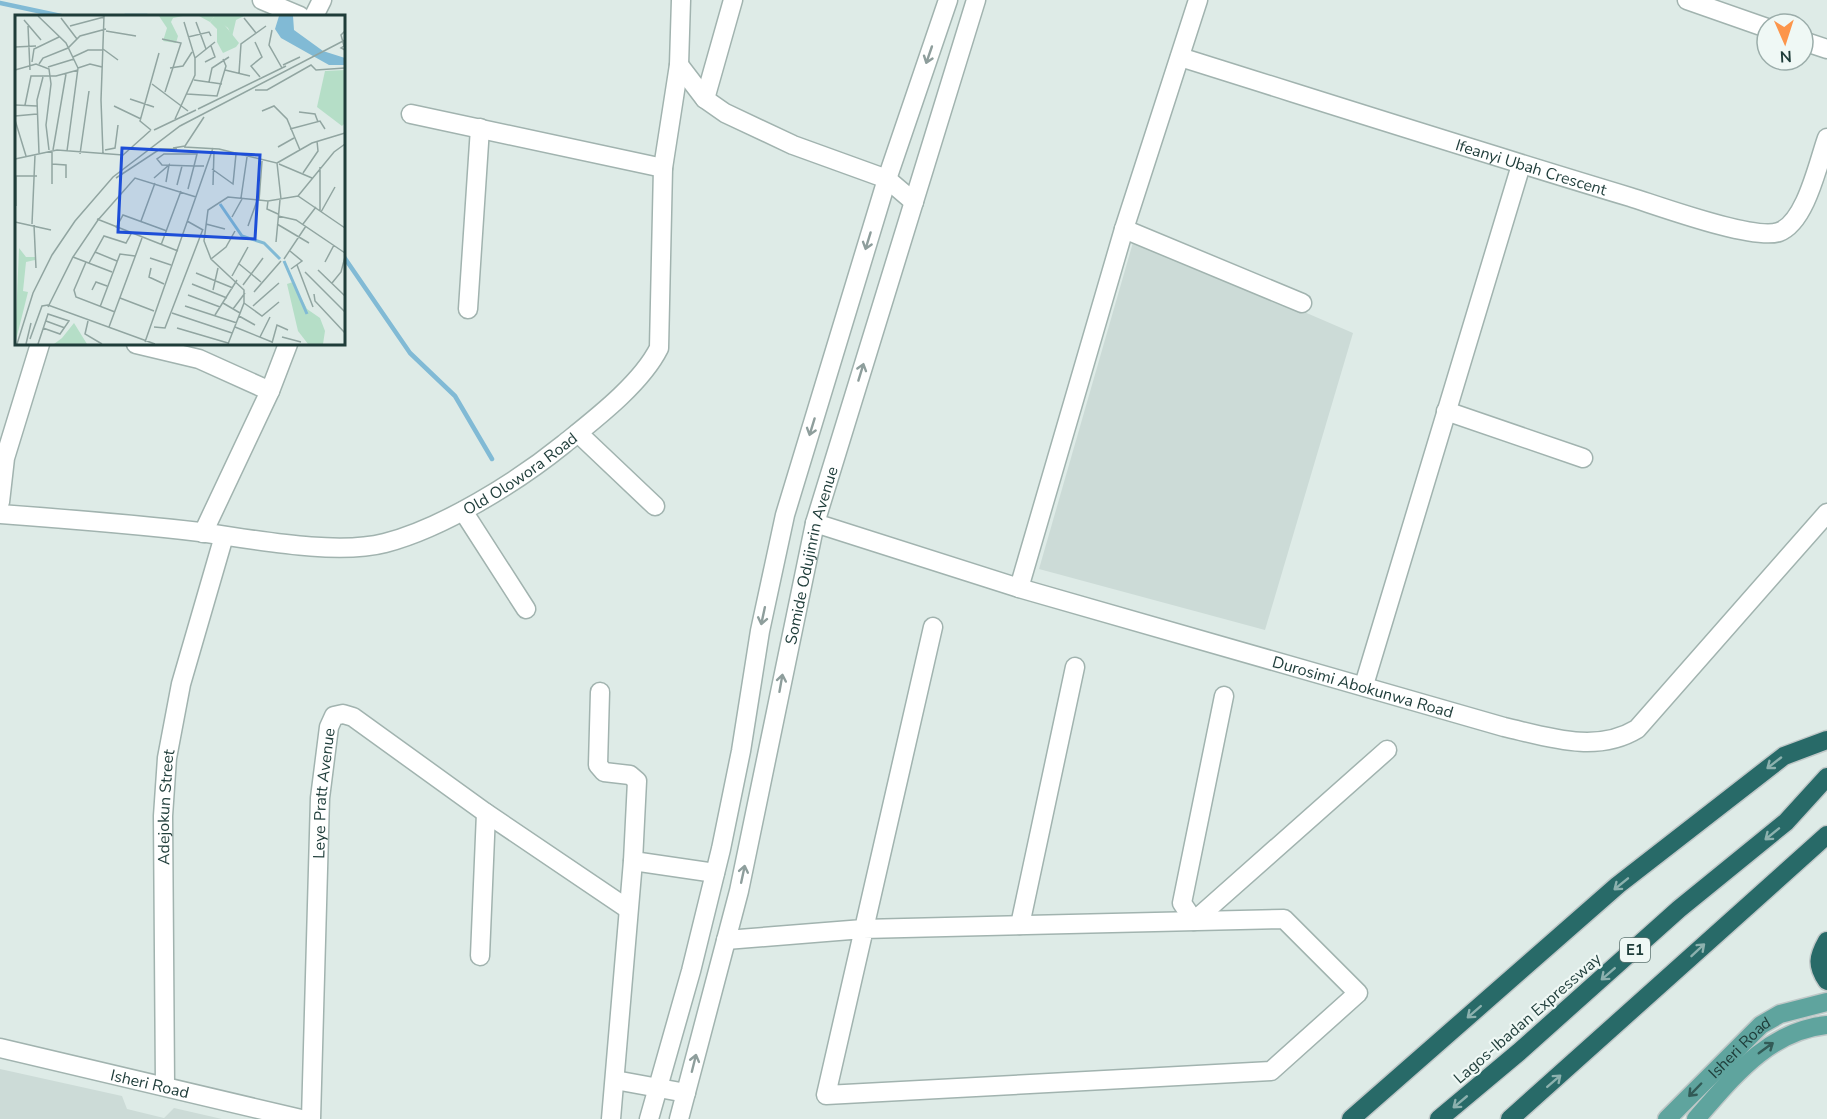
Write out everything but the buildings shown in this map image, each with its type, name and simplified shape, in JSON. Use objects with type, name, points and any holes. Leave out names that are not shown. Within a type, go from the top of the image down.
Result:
[{"type":"highway","points":[[1352,1119],[1618,885],[1784,756],[1827,740]]},
{"type":"highway","name":"Lagos-Ibadan Expressway","points":[[1439,1119],[1519,1052],[1680,909],[1786,822],[1827,777]]},
{"type":"highway","name":"E1","points":[[1509,1119],[1827,835]]},
{"type":"highway","points":[[1827,941],[1818,958],[1820,970],[1827,981]]},
{"type":"main road","name":"Isheri Road","points":[[1667,1119],[1761,1025],[1780,1014],[1827,1002]]},
{"type":"main road","name":"Isheri Road","points":[[1696,1119],[1745,1064],[1781,1037],[1806,1027],[1827,1025]]},
{"type":"street","points":[[262,0],[298,15]]},
{"type":"street","points":[[314,15],[322,0]]},
{"type":"street","name":"Old Olowora Road","points":[[0,514],[112,522],[224,536],[358,547],[384,543],[464,511],[545,460],[578,433],[651,364],[659,348],[663,168],[679,65],[681,0]]},
{"type":"street","points":[[705,99],[733,0]]},
{"type":"street","points":[[649,1119],[715,873],[741,751],[760,631],[785,515],[887,179],[948,0]]},
{"type":"street","name":"Somide Odujinrin Avenue","points":[[679,1119],[726,940],[765,776],[815,523],[976,0]]},
{"type":"street","points":[[1019,588],[1124,229],[1198,0]]},
{"type":"street","points":[[1687,0],[1755,24]]},
{"type":"street","name":"Ifeanyi Ubah Crescent","points":[[1180,57],[1521,165],[1726,226],[1777,233],[1798,217],[1827,138]]},
{"type":"street","points":[[679,65],[705,99],[725,113],[755,128],[887,179],[914,202]]},
{"type":"street","points":[[411,114],[663,168]]},
{"type":"street","points":[[468,309],[480,128]]},
{"type":"street","points":[[1364,685],[1521,165]]},
{"type":"street","points":[[1124,229],[1302,303]]},
{"type":"street","points":[[0,502],[5,458],[40,345]]},
{"type":"street","points":[[140,345],[199,359],[270,391]]},
{"type":"street","points":[[203,533],[270,391],[288,345]]},
{"type":"street","points":[[1446,411],[1583,458]]},
{"type":"street","points":[[578,433],[655,506]]},
{"type":"street","points":[[464,511],[526,609]]},
{"type":"street","name":"Durosimi Abokunwa Road","points":[[815,523],[1019,588],[1364,685],[1504,727],[1556,739],[1600,743],[1623,737],[1637,729],[1827,513]]},
{"type":"street","name":"Adejokun Street","points":[[165,1086],[163,816],[167,758],[182,684],[224,536]]},
{"type":"street","points":[[772,574],[802,580]]},
{"type":"street","points":[[726,940],[863,929],[1284,919],[1358,993],[1271,1071],[826,1095],[863,929],[933,627]]},
{"type":"street","points":[[1020,925],[1075,667]]},
{"type":"street","points":[[600,692],[598,765],[604,772],[630,775],[637,781],[633,861],[611,1119]]},
{"type":"street","points":[[1194,921],[1182,903],[1224,696]]},
{"type":"street","name":"Leye Pratt Avenue","points":[[311,1119],[320,798],[329,727],[334,716],[344,714],[353,717],[486,813],[628,909]]},
{"type":"street","points":[[1194,921],[1387,750]]},
{"type":"street","points":[[480,956],[486,813]]},
{"type":"street","points":[[633,861],[715,873]]},
{"type":"street","name":"Isheri Road","points":[[0,1048],[301,1119]]},
{"type":"street","points":[[615,1080],[658,1086],[686,1093]]},
{"type":"shaded area","points":[[1134,239],[1353,333],[1265,630],[1039,569]]},
{"type":"shaded area","points":[[0,1069],[122,1096],[127,1109],[164,1118],[174,1108],[222,1119],[0,1119]]},
{"type":"waterway","points":[[0,3],[56,15]]},
{"type":"waterway","points":[[345,258],[410,353],[455,396],[492,459]]}]
